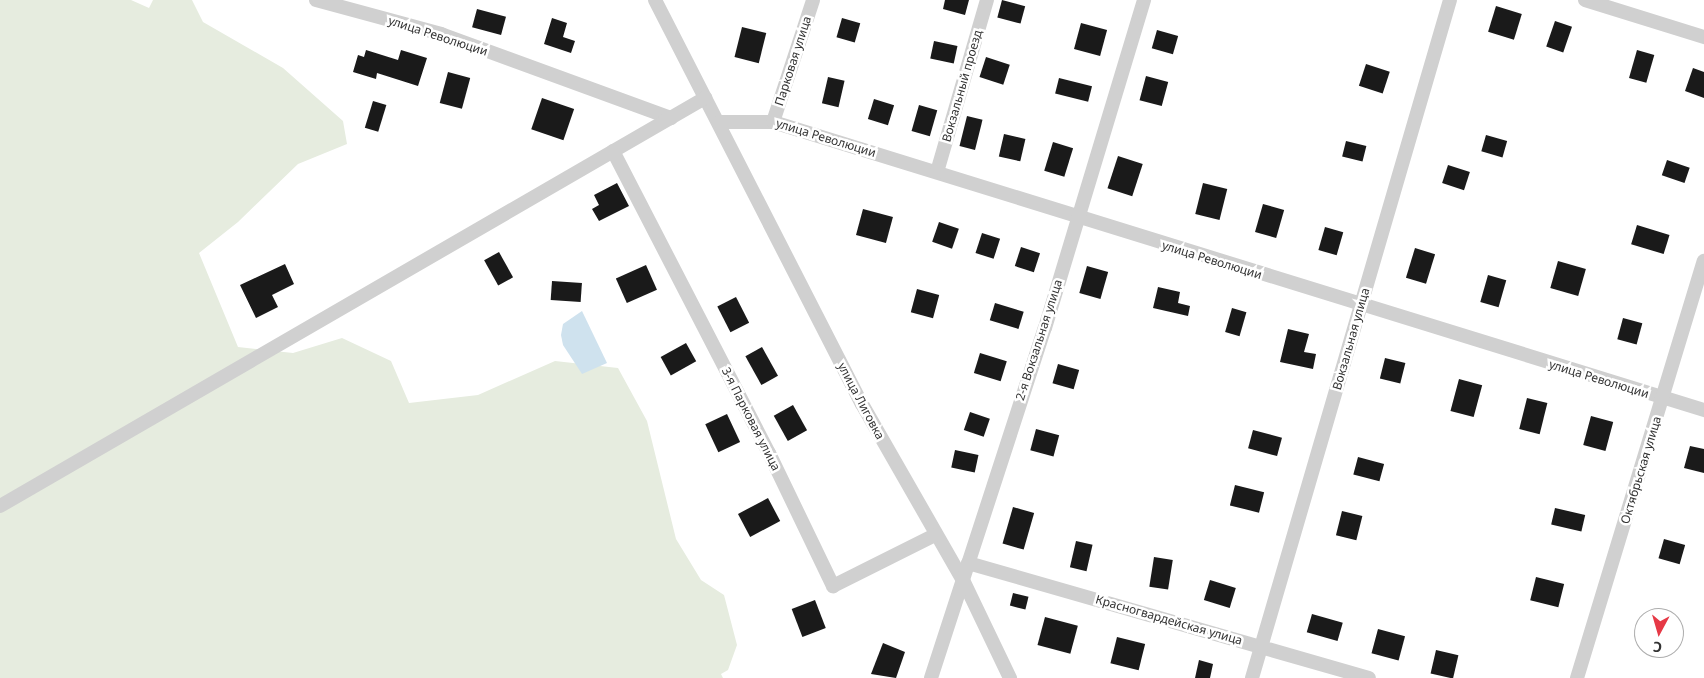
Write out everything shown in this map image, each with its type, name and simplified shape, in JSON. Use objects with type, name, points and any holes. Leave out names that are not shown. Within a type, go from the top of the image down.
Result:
[{"type":"street","name":"улица Революции","points":[[316,0],[441,34],[671,118]]},
{"type":"street","name":"улица Лиговка","points":[[655,0],[862,404],[963,580],[1010,678]]},
{"type":"street","name":"Парковая улица","points":[[773,122],[813,0]]},
{"type":"street","name":"Вокзальный проезд","points":[[937,172],[987,0]]},
{"type":"street","name":"2-я Вокзальная улица","points":[[931,678],[1078,218],[1144,0]]},
{"type":"street","name":"Вокзальная улица","points":[[1252,678],[1450,0]]},
{"type":"street","points":[[1585,0],[1704,37]]},
{"type":"street","points":[[0,506],[705,98]]},
{"type":"street","name":"улица Революции","points":[[719,122],[773,122],[1360,306],[1704,410]]},
{"type":"street","name":"3-я Парковая улица","points":[[613,151],[833,586],[935,534]]},
{"type":"street","name":"Октябрьская улица","points":[[1577,678],[1704,261]]},
{"type":"street","name":"Красногвардейская улица","points":[[968,563],[1369,678]]},
{"type":"shaded area","points":[[0,0],[131,0],[149,8],[153,0],[192,0],[203,22],[283,68],[343,121],[347,144],[298,164],[238,222],[199,253],[238,347],[293,353],[342,338],[391,361],[409,403],[478,395],[555,361],[618,368],[647,421],[676,539],[701,580],[724,595],[737,645],[728,670],[721,674],[723,678],[0,678]]},
{"type":"water","points":[[582,311],[607,363],[582,374],[563,345],[561,335],[563,324]]},
{"type":"building","points":[[945,0],[969,0],[965,15],[943,9]]},
{"type":"building","points":[[1002,0],[1025,6],[1021,24],[997,17]]},
{"type":"building","points":[[1496,6],[1522,14],[1514,40],[1488,32]]},
{"type":"building","points":[[477,9],[506,17],[501,35],[472,27]]},
{"type":"building","points":[[552,18],[567,23],[563,37],[575,41],[571,53],[544,44]]},
{"type":"building","points":[[842,18],[860,23],[855,42],[836,37]]},
{"type":"building","points":[[1555,21],[1572,27],[1563,52],[1546,47]]},
{"type":"building","points":[[1081,23],[1107,30],[1100,56],[1074,49]]},
{"type":"building","points":[[742,27],[766,33],[759,63],[735,57]]},
{"type":"building","points":[[1157,30],[1178,36],[1173,54],[1152,48]]},
{"type":"building","points":[[934,41],[957,46],[954,64],[930,59]]},
{"type":"building","points":[[366,50],[398,60],[401,50],[427,58],[418,86],[377,73],[376,79],[353,72],[358,55],[364,57]]},
{"type":"building","points":[[1637,50],[1654,55],[1646,83],[1629,78]]},
{"type":"building","points":[[986,57],[1010,65],[1003,85],[980,77]]},
{"type":"building","points":[[1366,64],[1390,72],[1383,94],[1359,86]]},
{"type":"building","points":[[1693,68],[1704,72],[1704,98],[1685,91]]},
{"type":"building","points":[[448,72],[470,78],[462,109],[440,103]]},
{"type":"building","points":[[1146,76],[1168,82],[1162,106],[1140,100]]},
{"type":"building","points":[[828,77],[845,81],[838,107],[822,103]]},
{"type":"building","points":[[1059,78],[1092,86],[1088,102],[1055,94]]},
{"type":"building","points":[[542,98],[574,109],[563,140],[531,129]]},
{"type":"building","points":[[874,99],[894,105],[888,125],[868,119]]},
{"type":"building","points":[[373,101],[386,105],[378,132],[365,128]]},
{"type":"building","points":[[919,105],[937,110],[930,136],[912,131]]},
{"type":"building","points":[[967,116],[983,120],[975,150],[960,146]]},
{"type":"building","points":[[1004,134],[1025,139],[1020,161],[999,156]]},
{"type":"building","points":[[1486,135],[1507,141],[1502,157],[1481,151]]},
{"type":"building","points":[[1346,141],[1366,146],[1363,162],[1342,157]]},
{"type":"building","points":[[1053,142],[1073,148],[1064,177],[1044,171]]},
{"type":"building","points":[[1118,156],[1143,164],[1132,196],[1107,188]]},
{"type":"building","points":[[1667,160],[1690,168],[1684,183],[1662,175]]},
{"type":"building","points":[[1448,165],[1470,172],[1464,190],[1442,183]]},
{"type":"building","points":[[617,183],[629,206],[599,221],[592,209],[599,205],[594,195]]},
{"type":"building","points":[[1203,183],[1227,189],[1220,220],[1195,214]]},
{"type":"building","points":[[1263,204],[1284,210],[1276,238],[1255,232]]},
{"type":"building","points":[[863,209],[893,217],[886,243],[856,235]]},
{"type":"building","points":[[939,222],[959,229],[952,249],[932,242]]},
{"type":"building","points":[[1637,225],[1670,235],[1664,254],[1631,244]]},
{"type":"building","points":[[1325,227],[1343,232],[1337,255],[1318,250]]},
{"type":"building","points":[[982,233],[1000,239],[994,259],[976,253]]},
{"type":"building","points":[[1021,247],[1040,253],[1034,272],[1015,266]]},
{"type":"building","points":[[1415,248],[1435,254],[1426,284],[1406,278]]},
{"type":"building","points":[[499,252],[513,277],[498,286],[484,260]]},
{"type":"building","points":[[1558,261],[1586,269],[1578,296],[1550,288]]},
{"type":"building","points":[[285,264],[294,284],[272,295],[278,307],[256,318],[240,285]]},
{"type":"building","points":[[646,265],[657,290],[627,303],[616,278]]},
{"type":"building","points":[[1087,266],[1108,272],[1100,299],[1079,293]]},
{"type":"building","points":[[1488,275],[1506,280],[1499,307],[1480,302]]},
{"type":"building","points":[[552,281],[582,283],[581,302],[551,300]]},
{"type":"building","points":[[1158,287],[1180,292],[1178,303],[1190,306],[1188,316],[1153,308]]},
{"type":"building","points":[[917,289],[939,295],[933,318],[911,312]]},
{"type":"building","points":[[736,297],[749,323],[730,332],[717,307]]},
{"type":"building","points":[[995,303],[1024,312],[1018,329],[990,320]]},
{"type":"building","points":[[1232,308],[1246,312],[1240,336],[1225,332]]},
{"type":"building","points":[[1623,318],[1642,323],[1637,344],[1617,339]]},
{"type":"building","points":[[1288,329],[1309,334],[1304,352],[1316,354],[1313,369],[1280,362]]},
{"type":"building","points":[[686,343],[696,361],[671,375],[661,357]]},
{"type":"building","points":[[762,347],[778,376],[761,385],[745,356]]},
{"type":"building","points":[[980,353],[1007,361],[1001,381],[974,373]]},
{"type":"building","points":[[1385,358],[1405,363],[1400,383],[1380,378]]},
{"type":"building","points":[[1058,364],[1079,370],[1074,389],[1052,383]]},
{"type":"building","points":[[1459,379],[1482,385],[1474,417],[1450,411]]},
{"type":"building","points":[[1527,398],[1547,403],[1540,434],[1519,429]]},
{"type":"building","points":[[793,405],[807,430],[788,441],[774,416]]},
{"type":"building","points":[[970,412],[990,419],[984,437],[964,430]]},
{"type":"building","points":[[727,414],[740,442],[718,452],[705,424]]},
{"type":"building","points":[[1591,416],[1613,422],[1605,451],[1583,445]]},
{"type":"building","points":[[1036,429],[1059,435],[1053,456],[1030,450]]},
{"type":"building","points":[[1253,430],[1282,438],[1277,456],[1248,448]]},
{"type":"building","points":[[1690,446],[1704,449],[1704,473],[1684,468]]},
{"type":"building","points":[[955,450],[978,455],[975,473],[951,468]]},
{"type":"building","points":[[1358,457],[1384,464],[1379,481],[1353,474]]},
{"type":"building","points":[[1235,485],[1264,492],[1259,513],[1230,505]]},
{"type":"building","points":[[768,498],[780,521],[750,537],[738,514]]},
{"type":"building","points":[[1013,507],[1034,513],[1024,550],[1003,544]]},
{"type":"building","points":[[1555,508],[1585,515],[1581,532],[1551,525]]},
{"type":"building","points":[[1342,511],[1362,516],[1356,540],[1336,535]]},
{"type":"building","points":[[1664,539],[1685,545],[1680,564],[1658,558]]},
{"type":"building","points":[[1076,541],[1093,545],[1086,571],[1070,567]]},
{"type":"building","points":[[1154,557],[1173,560],[1168,590],[1149,587]]},
{"type":"building","points":[[1536,577],[1564,584],[1558,607],[1530,600]]},
{"type":"building","points":[[1210,580],[1236,588],[1230,608],[1204,600]]},
{"type":"building","points":[[1013,593],[1029,597],[1025,609],[1010,606]]},
{"type":"building","points":[[815,600],[826,628],[802,637],[792,609]]},
{"type":"building","points":[[1312,614],[1343,623],[1338,641],[1307,632]]},
{"type":"building","points":[[1045,617],[1078,626],[1070,654],[1037,645]]},
{"type":"building","points":[[1378,629],[1405,636],[1399,660],[1372,653]]},
{"type":"building","points":[[1117,637],[1145,644],[1139,670],[1110,663]]},
{"type":"building","points":[[883,643],[905,652],[896,678],[871,674]]},
{"type":"building","points":[[1436,650],[1458,655],[1453,678],[1431,673]]},
{"type":"building","points":[[1199,660],[1213,664],[1210,678],[1195,678]]}]
